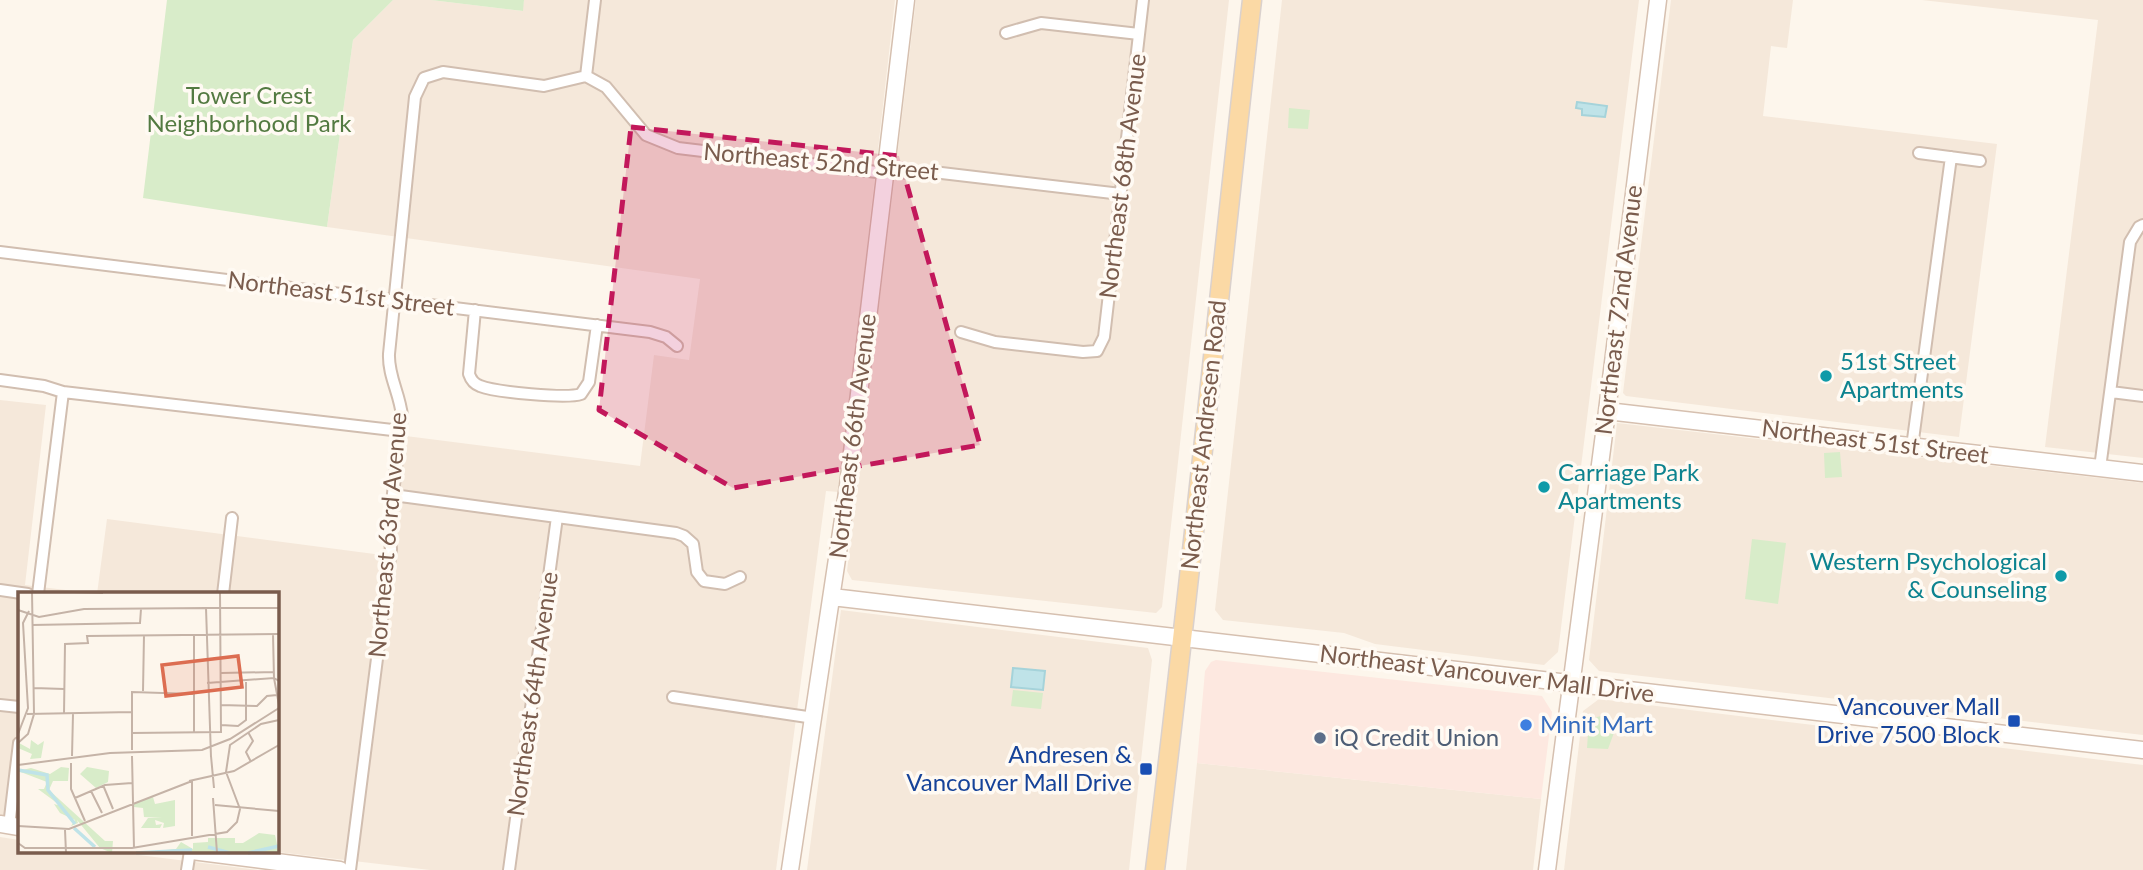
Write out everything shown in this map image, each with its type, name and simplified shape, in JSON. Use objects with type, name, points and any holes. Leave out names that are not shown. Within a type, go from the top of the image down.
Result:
[{"type":"main road","name":"Northeast Andresen Road","points":[[1155,870],[1183,638],[1215,318],[1252,0]]},
{"type":"street","points":[[586,76],[595,0]]},
{"type":"street","name":"Northeast 66th Avenue","points":[[790,870],[849,484],[906,0]]},
{"type":"street","name":"Northeast 68th Avenue","points":[[961,332],[995,342],[1083,352],[1097,351],[1104,337],[1143,0]]},
{"type":"street","name":"Northeast 72nd Avenue","points":[[1546,870],[1658,0]]},
{"type":"street","points":[[1006,33],[1041,23],[1139,34]]},
{"type":"street","name":"Northeast 63rd Avenue","points":[[350,870],[390,555],[389,528],[401,431],[401,403],[388,365],[415,97],[424,78],[443,72],[544,86],[586,76]]},
{"type":"street","name":"Northeast 52nd Street","points":[[586,76],[606,87],[646,135],[678,148],[885,173],[933,172],[1121,194]]},
{"type":"street","points":[[1919,153],[1980,161]]},
{"type":"street","points":[[1912,447],[1951,158]]},
{"type":"street","points":[[2100,468],[2130,242],[2141,226]]},
{"type":"street","name":"Northeast 51st Street","points":[[0,252],[597,325],[659,334],[677,346]]},
{"type":"street","points":[[475,310],[468,374],[471,380],[483,387],[566,397],[581,394],[589,382],[597,325]]},
{"type":"street","points":[[0,380],[44,386],[62,392],[401,431]]},
{"type":"street","points":[[38,592],[62,392]]},
{"type":"street","points":[[2111,392],[2143,396]]},
{"type":"street","name":"Northeast 51st Street","points":[[1607,411],[2143,473]]},
{"type":"street","points":[[393,495],[684,536],[693,544],[699,578],[720,584],[731,583],[740,577]]},
{"type":"street","name":"Northeast 64th Avenue","points":[[509,870],[556,517]]},
{"type":"street","points":[[223,592],[232,518]]},
{"type":"street","points":[[0,590],[19,592]]},
{"type":"street","name":"Northeast Vancouver Mall Drive","points":[[832,597],[2143,750]]},
{"type":"street","points":[[673,697],[814,718]]},
{"type":"street","points":[[0,705],[18,707]]},
{"type":"street","points":[[10,826],[18,753]]},
{"type":"street","points":[[187,870],[191,852]]},
{"type":"street","points":[[199,852],[340,870]]},
{"type":"highlighted area","points":[[631,127],[899,156],[980,445],[733,488],[599,410]]},
{"type":"shaded area","points":[[393,0],[431,0],[522,11],[524,0],[895,0],[839,492],[826,491],[776,870],[430,870],[277,852],[278,592],[97,592],[107,519],[382,555],[398,435],[640,466],[654,355],[689,360],[700,279],[327,227],[353,40]]},
{"type":"shaded area","points":[[916,0],[1229,0],[1162,607],[1156,613],[852,580],[847,571]]},
{"type":"shaded area","points":[[1282,0],[1639,0],[1558,652],[1544,665],[1375,644],[1344,633],[1223,620],[1215,610]]},
{"type":"shaded area","points":[[1671,0],[1793,0],[1787,48],[1771,46],[1763,116],[1997,144],[1959,437],[1626,396],[1623,393]]},
{"type":"shaded area","points":[[1922,0],[2143,0],[2143,458],[2045,447],[2098,20]]},
{"type":"shaded area","points":[[0,400],[46,405],[25,585],[82,592],[18,592],[18,820],[0,818]]},
{"type":"shaded area","points":[[1617,423],[2143,483],[2143,735],[1599,671],[1589,660]]},
{"type":"shaded area","points":[[841,610],[1148,648],[1152,660],[1129,870],[807,870]]},
{"type":"shaded area","points":[[1216,660],[1542,696],[1552,712],[1541,799],[1197,763],[1205,671],[1211,662]]},
{"type":"shaded area","points":[[1599,699],[2143,765],[2143,870],[1564,870],[1583,711]]},
{"type":"shaded area","points":[[1197,763],[1541,799],[1533,870],[1186,870]]},
{"type":"shaded area","points":[[0,837],[18,840],[18,852],[115,852],[258,870],[0,870]]},
{"type":"green space","name":"Tower Crest Neighborhood Park","points":[[167,0],[393,0],[353,40],[327,227],[143,198]]},
{"type":"green space","points":[[431,0],[524,0],[523,11]]},
{"type":"green space","points":[[1289,108],[1310,110],[1308,129],[1288,128]]},
{"type":"green space","points":[[1840,452],[1842,477],[1825,478],[1824,453]]},
{"type":"green space","points":[[1752,539],[1786,543],[1778,604],[1745,599]]},
{"type":"green space","points":[[1013,690],[1043,693],[1041,709],[1011,706]]},
{"type":"green space","points":[[1609,714],[1615,730],[1608,749],[1587,748],[1589,719]]},
{"type":"water","points":[[1577,102],[1607,106],[1605,117],[1582,115],[1582,109],[1576,108]]},
{"type":"water","points":[[1013,668],[1045,671],[1043,690],[1011,687]]},
{"type":"place","name":"51st Street Apartments","points":[[1826,376]]},
{"type":"place","name":"Carriage Park Apartments","points":[[1544,487]]},
{"type":"place","name":"Western Psychological & Counseling","points":[[2061,576]]},
{"type":"place","name":"Vancouver Mall Drive 7500 Block","points":[[2014,721]]},
{"type":"place","name":"Minit Mart","points":[[1526,725]]},
{"type":"place","name":"iQ Credit Union","points":[[1320,738]]},
{"type":"place","name":"Andresen & Vancouver Mall Drive","points":[[1146,769]]}]
